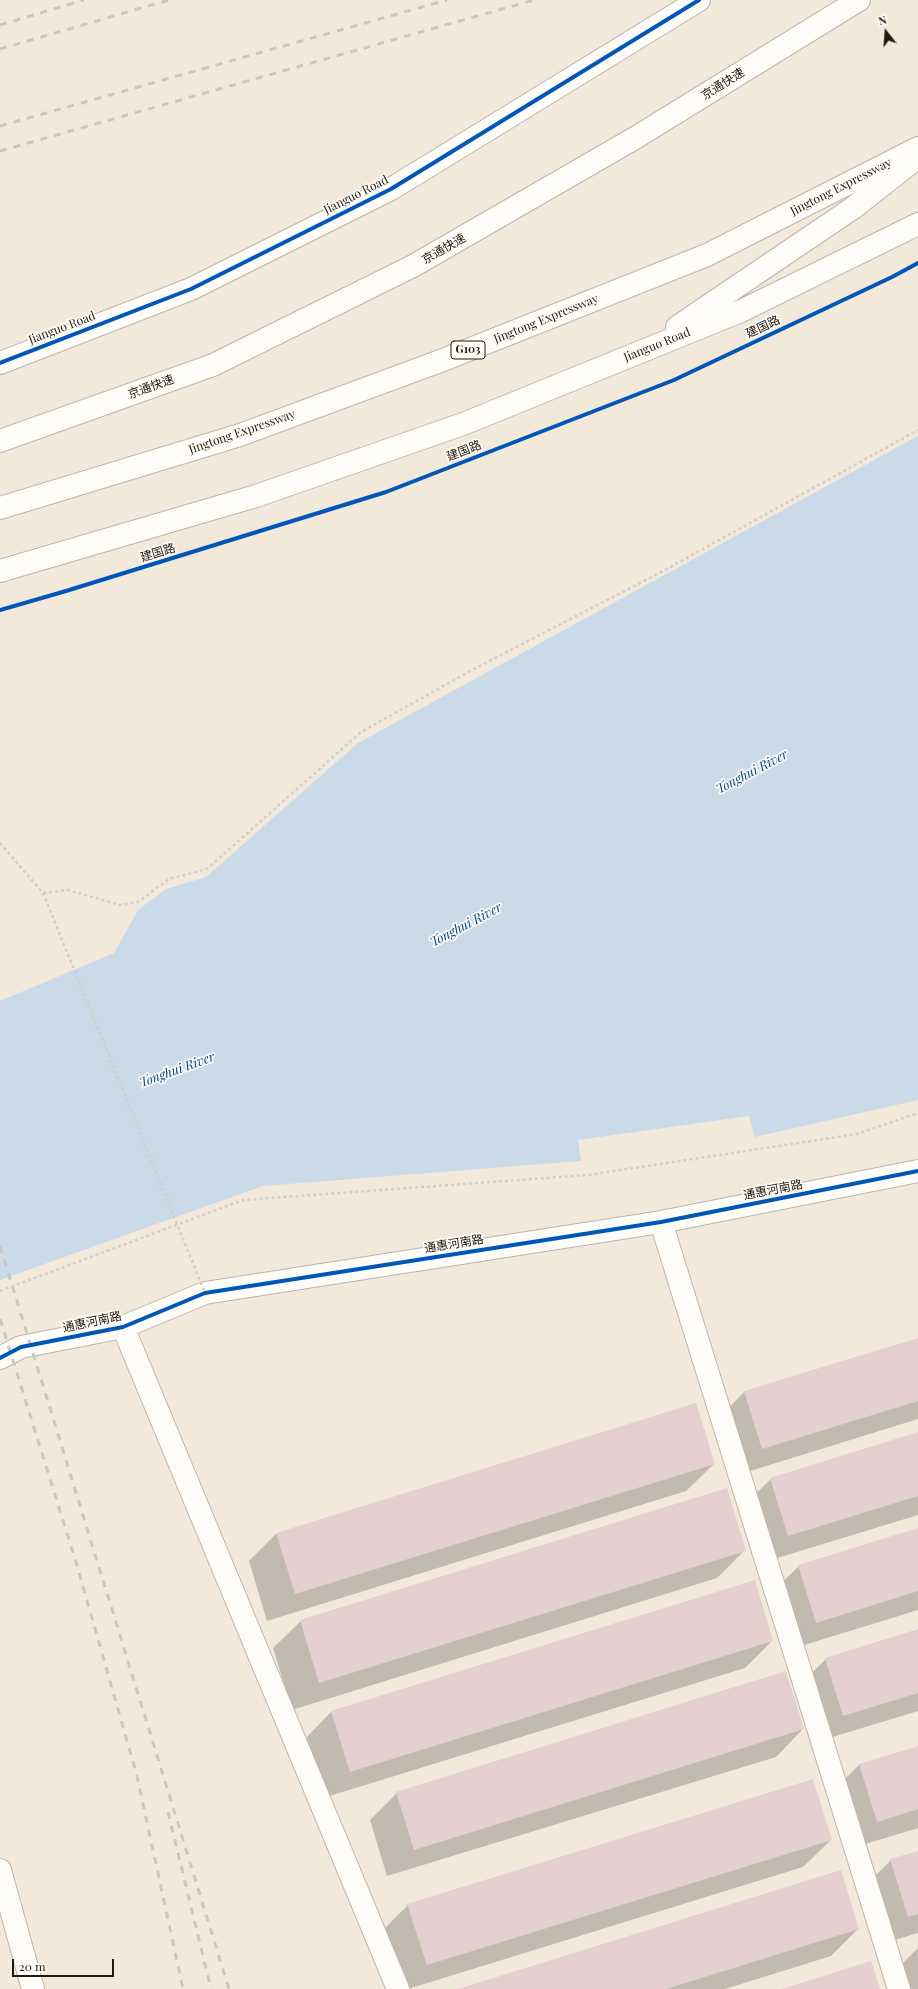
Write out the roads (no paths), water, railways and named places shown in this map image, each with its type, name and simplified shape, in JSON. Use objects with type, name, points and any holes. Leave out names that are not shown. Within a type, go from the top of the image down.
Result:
[{"type":"main road","name":"Jianguo Road","points":[[0,363],[191,289],[391,189],[699,0]]},
{"type":"main road","name":"京通快速","points":[[0,441],[213,365],[413,266],[635,138],[859,0]]},
{"type":"main road","name":"Jingtong Expressway","points":[[0,508],[240,435],[443,360],[707,255],[918,148]]},
{"type":"main road","points":[[639,352],[853,208],[918,157]]},
{"type":"main road","name":"Jianguo Road","points":[[0,571],[263,493],[463,424],[741,311],[918,224]]},
{"type":"main road","name":"通惠河南路","points":[[0,1358],[21,1347],[123,1327],[205,1293],[661,1222],[918,1171]]},
{"type":"main road","points":[[661,1222],[899,1989]]},
{"type":"main road","points":[[123,1327],[398,1989]]},
{"type":"main road","points":[[0,1870],[33,1989]]},
{"type":"water","name":"Tonghui River","points":[[918,436],[918,1100],[755,1137],[749,1116],[578,1140],[581,1161],[263,1186],[0,1280],[0,1001],[114,953],[138,910],[166,889],[206,877],[358,743]]},
{"type":"railway","points":[[0,25],[84,0]]},
{"type":"railway","points":[[0,49],[169,0]]},
{"type":"railway","points":[[0,126],[447,0]]},
{"type":"railway","points":[[0,151],[534,0]]},
{"type":"railway","points":[[0,1246],[229,1989]]},
{"type":"railway","points":[[0,1319],[76,1562],[137,1776],[183,1989]]},
{"type":"railway","points":[[168,1812],[211,1989]]}]
